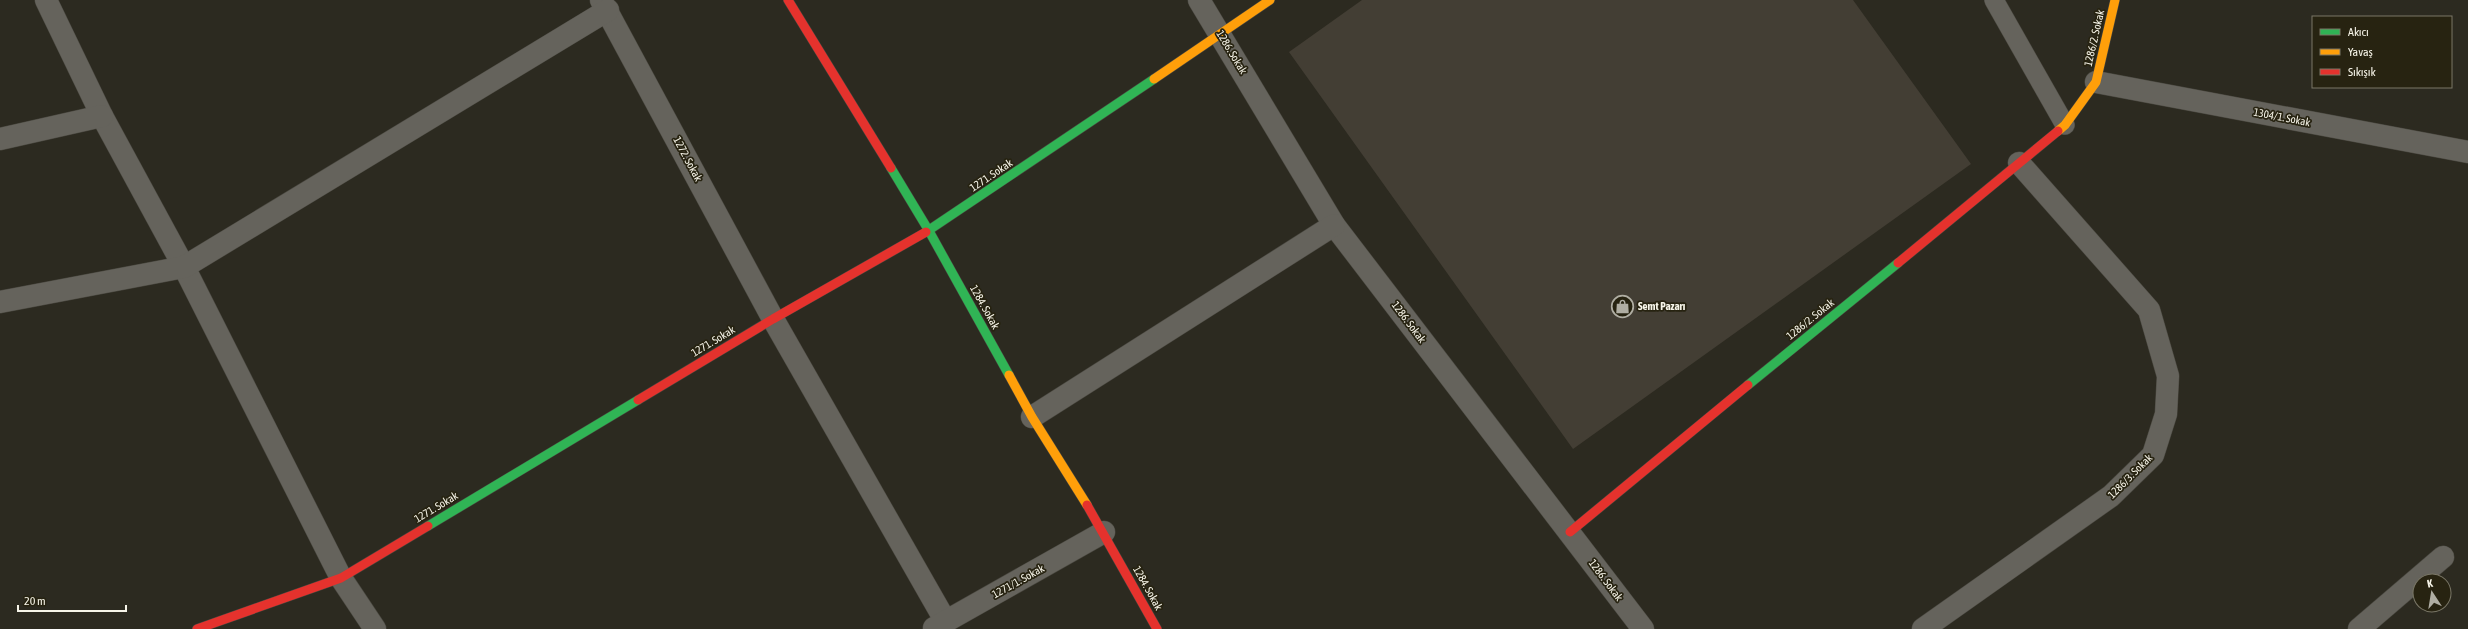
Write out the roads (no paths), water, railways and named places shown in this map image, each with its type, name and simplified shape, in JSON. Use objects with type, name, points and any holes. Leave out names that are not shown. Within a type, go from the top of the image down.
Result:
[{"type":"street","points":[[46,0],[102,116],[184,267],[341,578],[375,629]]},
{"type":"street","name":"1284. Sokak","points":[[788,0],[929,231],[1032,417],[1104,532],[1157,629]]},
{"type":"street","name":"1286. Sokak","points":[[1199,0],[1221,34],[1334,225],[1643,629]]},
{"type":"street","name":"1271. Sokak","points":[[197,629],[341,578],[773,319],[929,231],[1270,0]]},
{"type":"street","name":"1286/2. Sokak","points":[[1570,532],[2065,125],[2096,82],[2115,0]]},
{"type":"street","points":[[0,302],[184,267],[605,5]]},
{"type":"street","name":"1272. Sokak","points":[[605,5],[939,625]]},
{"type":"street","name":"1304/1. Sokak","points":[[2096,82],[2468,152]]},
{"type":"street","points":[[0,139],[102,116]]},
{"type":"street","name":"1286/3. Sokak","points":[[1923,629],[2111,496],[2153,455],[2166,414],[2168,376],[2149,310],[2019,163]]},
{"type":"street","points":[[1032,417],[1334,225]]},
{"type":"street","name":"1271/1. Sokak","points":[[939,625],[1104,532]]},
{"type":"street","points":[[2359,629],[2443,557]]},
{"type":"lane","points":[[1994,0],[2065,125]]},
{"type":"place","name":"Semt Pazarı","points":[[1622,306]]}]
